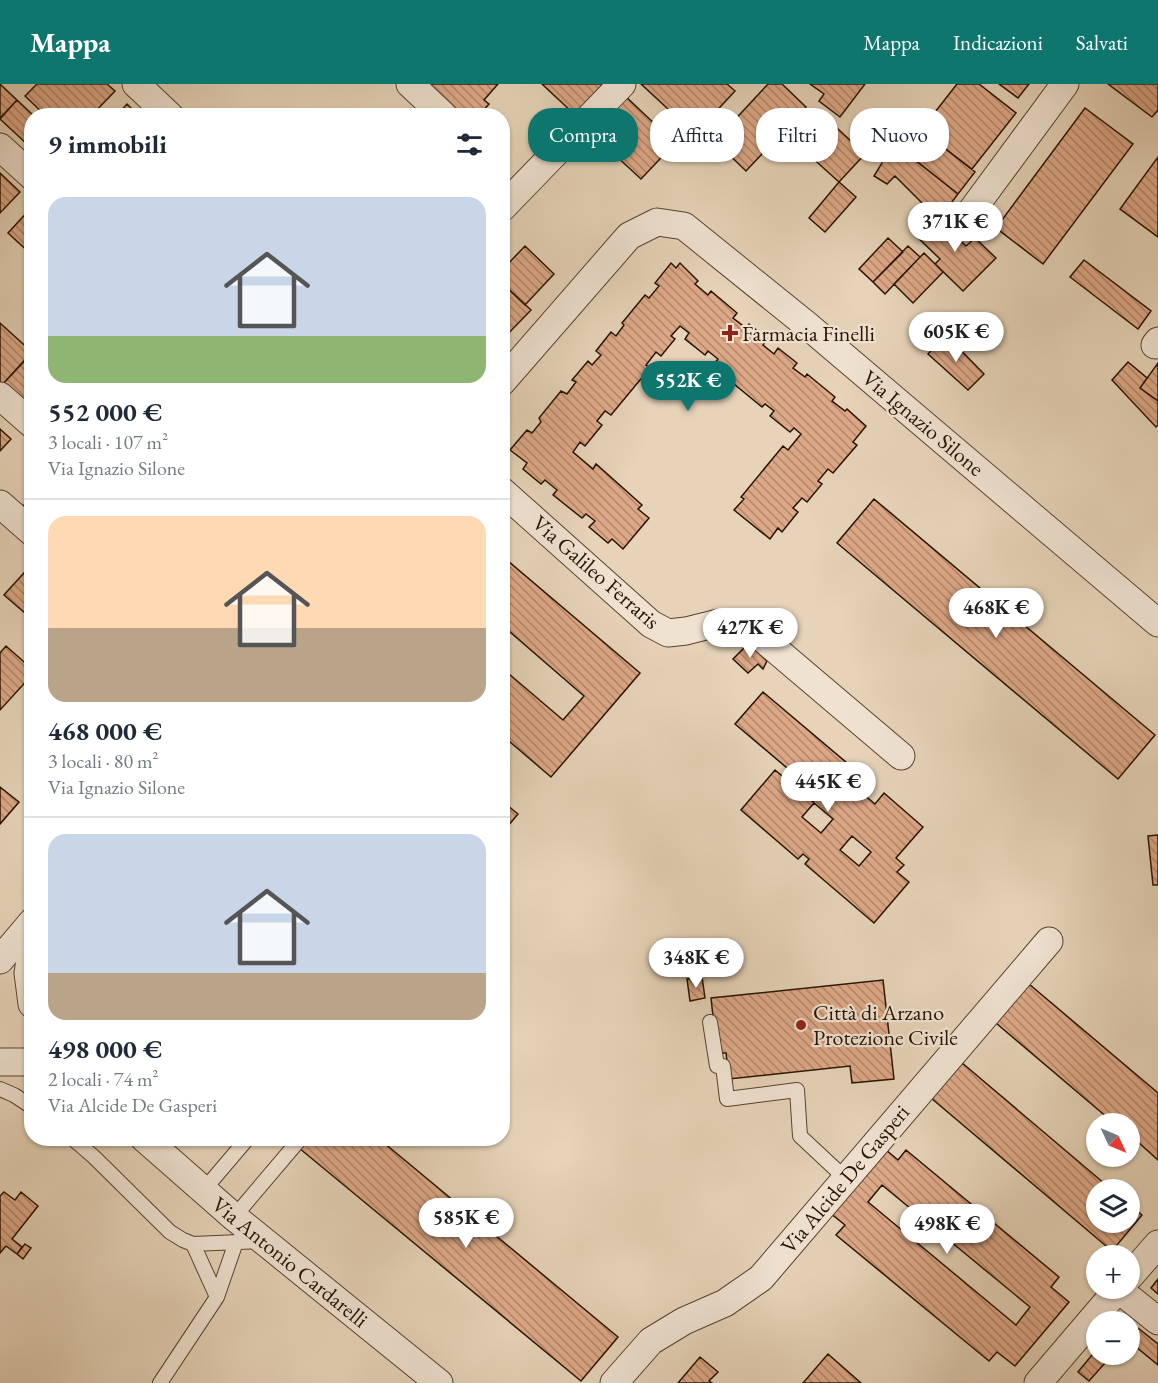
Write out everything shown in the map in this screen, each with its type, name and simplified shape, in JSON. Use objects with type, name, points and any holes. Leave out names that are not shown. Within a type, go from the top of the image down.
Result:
[{"type":"street","points":[[136,84],[162,108]]},
{"type":"street","points":[[410,84],[436,108]]},
{"type":"street","points":[[510,200],[622,84]]},
{"type":"street","points":[[967,217],[1065,84]]},
{"type":"street","points":[[0,147],[24,169]]},
{"type":"street","name":"Via Ignazio Silone","points":[[510,373],[629,236],[657,222],[684,226],[808,326],[1158,623]]},
{"type":"street","points":[[0,396],[24,417]]},
{"type":"street","name":"Via Galileo Ferraris","points":[[510,498],[651,624],[668,633],[718,623],[738,623],[756,633],[901,756]]},
{"type":"street","points":[[0,504],[24,525]]},
{"type":"street","points":[[0,960],[24,932]]},
{"type":"street","name":"Via Alcide De Gasperi","points":[[614,1383],[651,1341],[684,1321],[725,1303],[761,1278],[1048,941]]},
{"type":"street","points":[[0,1062],[24,1062]]},
{"type":"street","name":"Via Antonio Cardarelli","points":[[153,1146],[203,1191],[235,1230],[262,1240],[440,1383]]},
{"type":"street","points":[[1140,1264],[1158,1244]]},
{"type":"street","points":[[1038,1383],[1110,1299]]},
{"type":"street","points":[[1136,1299],[1158,1321]]},
{"type":"lane","points":[[710,1022],[717,1066],[723,1066],[727,1099],[797,1090],[800,1136],[846,1179]]},
{"type":"lane","points":[[0,1089],[24,1102]]},
{"type":"lane","points":[[81,1146],[171,1232],[183,1240],[193,1244],[235,1230]]},
{"type":"lane","points":[[203,1191],[241,1146]]},
{"type":"lane","points":[[160,1383],[217,1297],[235,1230],[295,1146]]},
{"type":"lane","points":[[193,1244],[217,1297]]},
{"type":"building","points":[[0,84],[17,100],[0,118]]},
{"type":"building","points":[[37,84],[107,84],[115,91],[99,108],[38,108],[25,96]]},
{"type":"building","points":[[425,84],[498,84],[484,100],[489,104],[485,108],[450,108]]},
{"type":"building","points":[[542,84],[603,84],[581,108],[568,108]]},
{"type":"building","points":[[641,84],[727,84],[735,91],[719,108],[667,108]]},
{"type":"building","points":[[768,84],[782,84],[806,107],[756,108],[756,160],[746,171],[737,162],[744,162],[744,110]]},
{"type":"building","points":[[810,84],[865,84],[840,117],[838,108],[828,108],[819,101],[824,94]]},
{"type":"building","points":[[957,84],[979,84],[1016,113],[972,169],[949,151],[949,108],[938,108]]},
{"type":"building","points":[[999,84],[1029,84],[1018,98]]},
{"type":"building","points":[[1108,84],[1158,84],[1158,110],[1152,117]]},
{"type":"building","points":[[623,94],[638,108],[610,108]]},
{"type":"building","points":[[17,100],[26,108],[24,141],[0,119]]},
{"type":"building","points":[[638,108],[650,119],[650,162],[657,162],[641,179],[623,162],[638,162]]},
{"type":"building","points":[[1085,108],[1133,144],[1043,264],[996,228]]},
{"type":"building","points":[[838,129],[850,140],[850,162],[858,162],[839,182],[817,162],[838,162]]},
{"type":"building","points":[[949,152],[975,172],[958,194],[918,162],[949,162]]},
{"type":"building","points":[[1158,157],[1158,237],[1120,209]]},
{"type":"building","points":[[917,162],[958,194],[943,214],[934,215],[895,176],[887,184],[874,176],[882,163]]},
{"type":"building","points":[[0,173],[20,192],[0,213]]},
{"type":"building","points":[[839,182],[856,197],[825,232],[809,218]]},
{"type":"building","points":[[934,215],[966,246],[975,238],[996,258],[963,291],[935,264],[940,259],[915,235]]},
{"type":"building","points":[[24,216],[24,248],[8,233]]},
{"type":"building","points":[[888,238],[903,252],[873,282],[859,269]]},
{"type":"building","points":[[525,246],[554,274],[525,305],[510,291],[510,262]]},
{"type":"building","points":[[908,246],[920,257],[885,294],[873,282]]},
{"type":"building","points":[[924,253],[943,272],[913,303],[894,284]]},
{"type":"building","points":[[1084,260],[1151,311],[1138,329],[1070,277]]},
{"type":"building","points":[[671,263],[676,268],[680,263],[698,281],[695,284],[708,295],[711,291],[737,313],[733,318],[746,328],[749,324],[767,339],[763,345],[774,354],[778,348],[797,363],[793,368],[805,377],[807,374],[835,397],[832,401],[845,411],[847,409],[866,426],[853,442],[857,445],[833,473],[828,469],[818,481],[822,484],[807,502],[802,498],[793,508],[798,512],[782,532],[778,528],[770,539],[734,510],[744,499],[741,497],[783,446],[788,450],[801,434],[794,428],[790,432],[770,416],[774,411],[765,404],[762,407],[712,366],[718,359],[708,351],[705,355],[685,339],[689,333],[680,326],[671,336],[675,339],[661,356],[656,352],[646,365],[650,368],[611,415],[605,411],[597,421],[602,425],[585,446],[580,442],[573,452],[593,469],[596,464],[642,505],[638,509],[649,518],[623,549],[612,539],[608,543],[589,527],[595,521],[586,514],[582,518],[553,495],[557,490],[545,480],[541,484],[523,469],[527,463],[510,450],[527,430],[532,433],[541,422],[539,418],[561,391],[567,394],[576,382],[572,380],[588,361],[592,365],[601,355],[596,351],[611,332],[616,336],[624,325],[622,323],[645,295],[649,298],[659,286],[655,283]]},
{"type":"building","points":[[510,290],[531,310],[510,332]]},
{"type":"building","points":[[0,323],[24,345],[24,361],[0,386]]},
{"type":"building","points":[[946,335],[984,374],[968,390],[928,354]]},
{"type":"building","points":[[24,362],[24,408],[1,386]]},
{"type":"building","points":[[1128,362],[1147,378],[1140,388],[1158,401],[1158,425],[1156,427],[1112,380]]},
{"type":"building","points":[[1158,363],[1158,401],[1140,388]]},
{"type":"building","points":[[0,429],[11,439],[0,451]]},
{"type":"building","points":[[874,499],[1155,735],[1118,779],[837,543]]},
{"type":"building","points":[[510,563],[640,673],[551,777],[510,742],[510,675],[563,720],[584,696],[510,632]]},
{"type":"building","points":[[24,573],[24,612],[4,595]]},
{"type":"building","points":[[749,643],[767,661],[763,669],[758,664],[748,673],[733,659]]},
{"type":"building","points":[[6,646],[24,662],[24,684],[0,710],[0,653]]},
{"type":"building","points":[[763,692],[866,779],[857,789],[875,804],[884,793],[923,827],[896,858],[904,865],[897,872],[909,882],[874,923],[805,864],[809,859],[803,854],[798,859],[741,810],[775,770],[813,802],[819,795],[735,724]],"holes":[[[814,803],[833,819],[821,833],[802,817]],[[852,836],[871,852],[859,866],[840,850]]]},
{"type":"building","points":[[0,787],[19,802],[0,824]]},
{"type":"building","points":[[510,808],[518,814],[510,824]]},
{"type":"building","points":[[1158,835],[1158,885],[1153,885],[1148,836]]},
{"type":"building","points":[[702,977],[705,998],[690,1001],[687,979]]},
{"type":"building","name":"Città di Arzano Protezione Civile","points":[[883,980],[894,1079],[852,1083],[850,1066],[729,1079],[726,1053],[717,1053],[711,998]]},
{"type":"building","points":[[1029,984],[1158,1093],[1158,1160],[1140,1144],[1140,1113],[1102,1113],[996,1023]]},
{"type":"building","points":[[961,1062],[1099,1179],[1086,1179],[1086,1229],[931,1098]]},
{"type":"building","points":[[879,1144],[898,1160],[906,1150],[1059,1277],[1051,1287],[1069,1302],[1015,1366],[997,1352],[989,1361],[836,1235],[845,1225],[825,1209]],"holes":[[[882,1185],[1030,1307],[1016,1325],[868,1202]]]},
{"type":"building","points":[[301,1146],[388,1146],[618,1337],[581,1381],[299,1148]]},
{"type":"building","points":[[4,1192],[15,1200],[21,1192],[38,1206],[12,1239],[22,1247],[17,1254],[6,1246],[0,1253],[0,1196]]},
{"type":"building","points":[[1091,1233],[1127,1233],[1117,1245],[1105,1245]]},
{"type":"building","points":[[25,1244],[31,1248],[23,1259],[17,1254]]},
{"type":"building","points":[[1158,1279],[1158,1294],[1151,1288]]},
{"type":"building","points":[[1140,1330],[1158,1344],[1158,1365],[1140,1350]]},
{"type":"building","points":[[828,1354],[861,1383],[803,1383]]},
{"type":"building","points":[[700,1357],[718,1372],[709,1381],[712,1383],[678,1383]]},
{"type":"building","points":[[1086,1362],[1086,1365],[1103,1365],[1089,1381],[1078,1372]]},
{"type":"place","name":"Farmacia Finelli","points":[[730,333]]},
{"type":"place","name":"Città di Arzano Protezione Civile","points":[[801,1025]]}]
